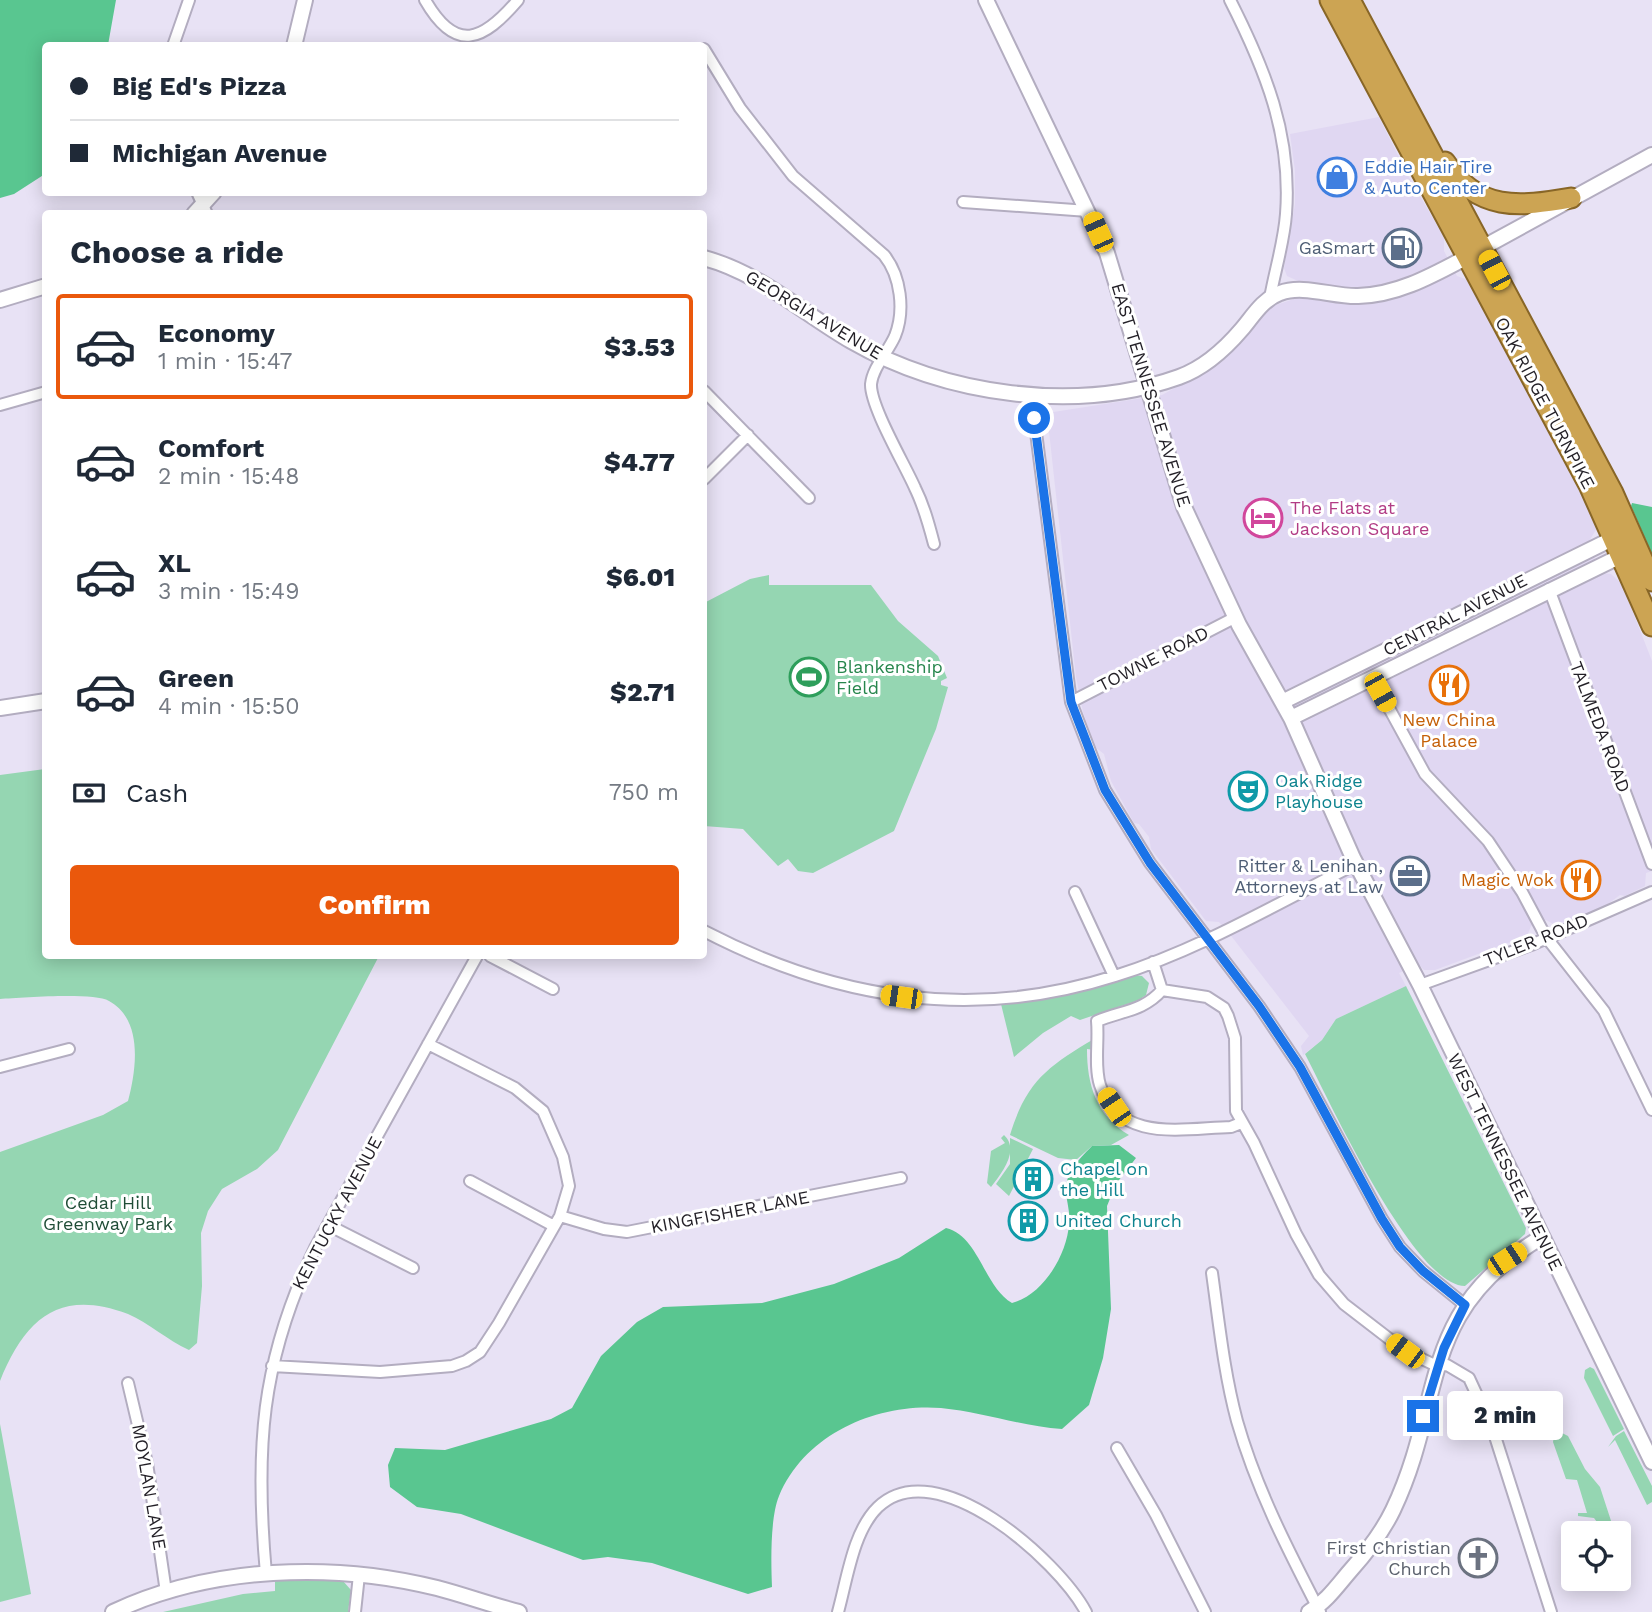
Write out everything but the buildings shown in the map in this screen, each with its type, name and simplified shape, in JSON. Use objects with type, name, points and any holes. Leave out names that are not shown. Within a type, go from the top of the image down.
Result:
[{"type":"highway","name":"OAK RIDGE TURNPIKE","points":[[1330,0],[1397,106],[1627,543],[1652,581]]},
{"type":"highway","name":"OAK RIDGE TURNPIKE","points":[[1350,0],[1397,106],[1413,120],[1475,252]]},
{"type":"highway","points":[[1413,120],[1454,175],[1478,194],[1500,204],[1528,206],[1571,198]]},
{"type":"highway","name":"OAK RIDGE TURNPIKE","points":[[1627,543],[1652,626]]},
{"type":"street","points":[[174,42],[188,0]]},
{"type":"street","points":[[295,42],[304,0]]},
{"type":"street","points":[[425,0],[436,19],[451,33],[473,36],[489,29],[518,0]]},
{"type":"street","name":"EAST TENNESSEE AVENUE","points":[[986,0],[1111,264],[1184,507],[1236,617],[1291,718],[1356,864]]},
{"type":"street","points":[[1230,0],[1270,90],[1285,142],[1286,217],[1270,298]]},
{"type":"street","points":[[707,54],[740,108],[793,176],[892,265],[899,288],[900,311],[895,335],[873,374],[873,397],[917,491],[933,544]]},
{"type":"street","points":[[1270,298],[1291,289],[1344,296],[1381,294],[1411,284],[1652,155]]},
{"type":"street","points":[[963,202],[1088,211]]},
{"type":"street","name":"GEORGIA AVENUE","points":[[707,259],[766,284],[823,324],[883,358],[941,379],[999,391],[1031,394],[1086,395],[1147,386],[1180,376],[1211,359],[1270,298]]},
{"type":"street","points":[[0,300],[42,287]]},
{"type":"street","points":[[0,405],[42,393]]},
{"type":"street","points":[[707,394],[810,498]]},
{"type":"street","points":[[1031,394],[1071,702],[1080,732],[1119,817],[1300,1067],[1382,1219],[1400,1247],[1423,1271],[1465,1305]]},
{"type":"street","points":[[707,476],[748,435]]},
{"type":"street","name":"CENTRAL AVENUE","points":[[1282,702],[1540,572],[1627,543]]},
{"type":"street","name":"CENTRAL AVENUE","points":[[1291,718],[1549,589],[1627,543]]},
{"type":"street","points":[[1540,572],[1549,589]]},
{"type":"street","name":"TALMEDA ROAD","points":[[1549,589],[1652,864]]},
{"type":"street","points":[[1474,606],[1483,622]]},
{"type":"street","name":"TOWNE ROAD","points":[[1071,702],[1236,617]]},
{"type":"street","points":[[1364,660],[1425,774],[1488,841],[1522,892],[1546,937],[1604,1012],[1652,1110]]},
{"type":"street","points":[[1313,686],[1322,703]]},
{"type":"street","points":[[0,708],[42,702]]},
{"type":"street","points":[[707,932],[792,972],[851,988],[901,997],[1001,998],[1049,992],[1114,976],[1153,962],[1356,864]]},
{"type":"street","name":"WEST TENNESSEE AVENUE","points":[[1356,864],[1420,985],[1652,1462]]},
{"type":"street","points":[[1075,892],[1114,976]]},
{"type":"street","name":"TYLER ROAD","points":[[1420,985],[1546,937],[1652,892]]},
{"type":"street","name":"KENTUCKY AVENUE","points":[[266,1574],[259,1478],[262,1415],[272,1366],[298,1283],[475,959]]},
{"type":"street","points":[[497,959],[553,989]]},
{"type":"street","points":[[1153,962],[1162,990]]},
{"type":"street","points":[[1162,990],[1146,1006],[1097,1021],[1100,1085],[1114,1107],[1130,1123],[1150,1130],[1231,1127],[1241,1123]]},
{"type":"street","points":[[1162,990],[1207,997],[1217,1003],[1228,1016],[1235,1038],[1236,1111],[1319,1275],[1344,1304],[1405,1351],[1437,1366],[1447,1365],[1469,1378],[1485,1407],[1551,1612]]},
{"type":"street","points":[[272,1366],[380,1372],[452,1366],[466,1361],[480,1352],[499,1323],[557,1221],[569,1186],[563,1157],[543,1111],[515,1088],[428,1044]]},
{"type":"street","points":[[0,1067],[69,1049]]},
{"type":"street","name":"KINGFISHER LANE","points":[[470,1181],[557,1221],[627,1232],[901,1178]]},
{"type":"street","points":[[328,1225],[413,1268]]},
{"type":"street","points":[[1212,1273],[1227,1374],[1240,1429],[1263,1493],[1315,1610],[1334,1592],[1368,1551],[1393,1510],[1411,1460],[1437,1366],[1450,1331],[1465,1305],[1507,1259],[1542,1237]]},
{"type":"street","name":"MOYLAN LANE","points":[[128,1383],[147,1463],[166,1592]]},
{"type":"street","points":[[1117,1448],[1156,1514],[1205,1612]]},
{"type":"street","points":[[838,1612],[869,1516],[894,1496],[913,1491],[942,1493],[1017,1537],[1066,1580],[1086,1612]]},
{"type":"street","points":[[113,1612],[166,1592],[220,1579],[266,1574],[359,1575],[438,1588],[512,1611]]},
{"type":"street","points":[[355,1612],[359,1575]]},
{"type":"shaded area","points":[[1379,117],[1410,179],[1444,237],[1444,251],[1457,276],[1471,281],[1589,502],[1597,528],[1588,543],[1601,573],[1611,574],[1622,584],[1652,661],[1652,871],[1646,873],[1645,886],[1625,896],[1620,895],[1604,907],[1555,925],[1546,920],[1531,926],[1527,936],[1435,970],[1424,970],[1418,964],[1399,973],[1406,986],[1336,1019],[1322,1040],[1303,1055],[1301,1046],[1309,1036],[1232,937],[1219,922],[1206,921],[1151,849],[1149,837],[1139,824],[1134,823],[1111,781],[1104,754],[1095,747],[1083,712],[1076,677],[1047,413],[1162,395],[1223,361],[1273,306],[1297,298],[1298,281],[1287,276],[1284,268],[1295,204],[1295,171],[1290,134]]},
{"type":"green space","points":[[0,0],[116,0],[109,42],[42,42],[42,176],[14,194],[0,198]]},
{"type":"green space","points":[[1632,503],[1652,507],[1652,554],[1631,506]]},
{"type":"green space","points":[[769,575],[769,585],[871,585],[898,621],[938,656],[947,678],[941,681],[941,685],[948,687],[936,729],[894,831],[813,873],[798,871],[788,859],[778,866],[743,829],[707,826],[707,601],[750,579]]},
{"type":"green space","name":"Cedar Hill Greenway Park","points":[[42,769],[42,959],[377,959],[278,1150],[257,1169],[222,1189],[208,1211],[201,1233],[202,1286],[197,1343],[189,1350],[136,1318],[104,1307],[64,1307],[48,1314],[33,1326],[10,1359],[0,1381],[0,1152],[103,1115],[128,1101],[135,1047],[128,1020],[109,1001],[101,998],[73,996],[0,999],[0,775]]},
{"type":"green space","points":[[1135,975],[1142,976],[1149,983],[1146,995],[1139,1000],[1080,1020],[1071,1016],[1043,1033],[1014,1057],[1001,1004],[1070,994]]},
{"type":"green space","points":[[1406,986],[1526,1228],[1525,1234],[1465,1286],[1444,1278],[1422,1256],[1398,1224],[1352,1147],[1305,1054],[1322,1040],[1336,1019]]},
{"type":"green space","points":[[1094,1039],[1095,1050],[1087,1049],[1087,1062],[1096,1098],[1109,1118],[1129,1135],[1111,1145],[1092,1146],[1076,1160],[1058,1158],[1010,1135],[1031,1088],[1051,1067]]},
{"type":"green space","points":[[1004,1135],[1010,1147],[1010,1154],[991,1187],[987,1183],[991,1151],[1005,1143],[1001,1138]]},
{"type":"green space","points":[[1010,1138],[1033,1149],[1009,1196],[996,1184],[1010,1164]]},
{"type":"green space","points":[[1119,1145],[1136,1158],[1116,1184],[1107,1206],[1111,1309],[1103,1358],[1089,1405],[1062,1429],[941,1408],[892,1411],[845,1427],[806,1455],[779,1496],[771,1553],[772,1587],[748,1594],[652,1563],[608,1557],[583,1560],[461,1514],[417,1507],[390,1487],[388,1465],[395,1448],[445,1450],[551,1419],[572,1408],[601,1356],[637,1322],[663,1307],[762,1303],[834,1284],[899,1258],[946,1228],[966,1241],[1002,1296],[1012,1303],[1023,1299],[1043,1283],[1064,1248],[1069,1219],[1066,1186],[1072,1169],[1092,1146]]},
{"type":"green space","points":[[1590,1367],[1594,1369],[1624,1429],[1613,1436],[1584,1378],[1585,1370]]},
{"type":"green space","points":[[0,1424],[31,1594],[0,1602]]},
{"type":"green space","points":[[1624,1431],[1652,1486],[1652,1502],[1647,1505],[1615,1440],[1608,1447],[1616,1436]]},
{"type":"green space","points":[[1560,1432],[1568,1436],[1585,1469],[1600,1487],[1611,1521],[1596,1521],[1594,1518],[1578,1516],[1578,1513],[1587,1513],[1577,1480],[1566,1479],[1553,1442],[1554,1436]]},
{"type":"green space","points":[[275,1580],[343,1581],[351,1590],[348,1612],[163,1612],[243,1594],[275,1591]]},
{"type":"place","name":"Eddie Hair Tire & Auto Center","points":[[1337,177]]},
{"type":"place","name":"GaSmart","points":[[1402,248]]},
{"type":"place","name":"The Flats at Jackson Square","points":[[1263,518]]},
{"type":"place","name":"Blankenship Field","points":[[809,677]]},
{"type":"place","name":"New China Palace","points":[[1449,685]]},
{"type":"place","name":"Oak Ridge Playhouse","points":[[1248,791]]},
{"type":"place","name":"Ritter & Lenihan, Attorneys at Law","points":[[1410,876]]},
{"type":"place","name":"Magic Wok","points":[[1581,880]]},
{"type":"place","name":"Chapel on the Hill","points":[[1033,1179]]},
{"type":"place","name":"United Church","points":[[1028,1221]]},
{"type":"place","name":"First Christian Church","points":[[1478,1558]]},
{"type":"route","points":[[1034,418],[1063,657],[1071,702],[1080,732],[1105,790],[1132,838],[1259,1006],[1300,1067],[1323,1105],[1382,1219],[1400,1247],[1423,1271],[1465,1305],[1450,1331],[1423,1416]]}]
